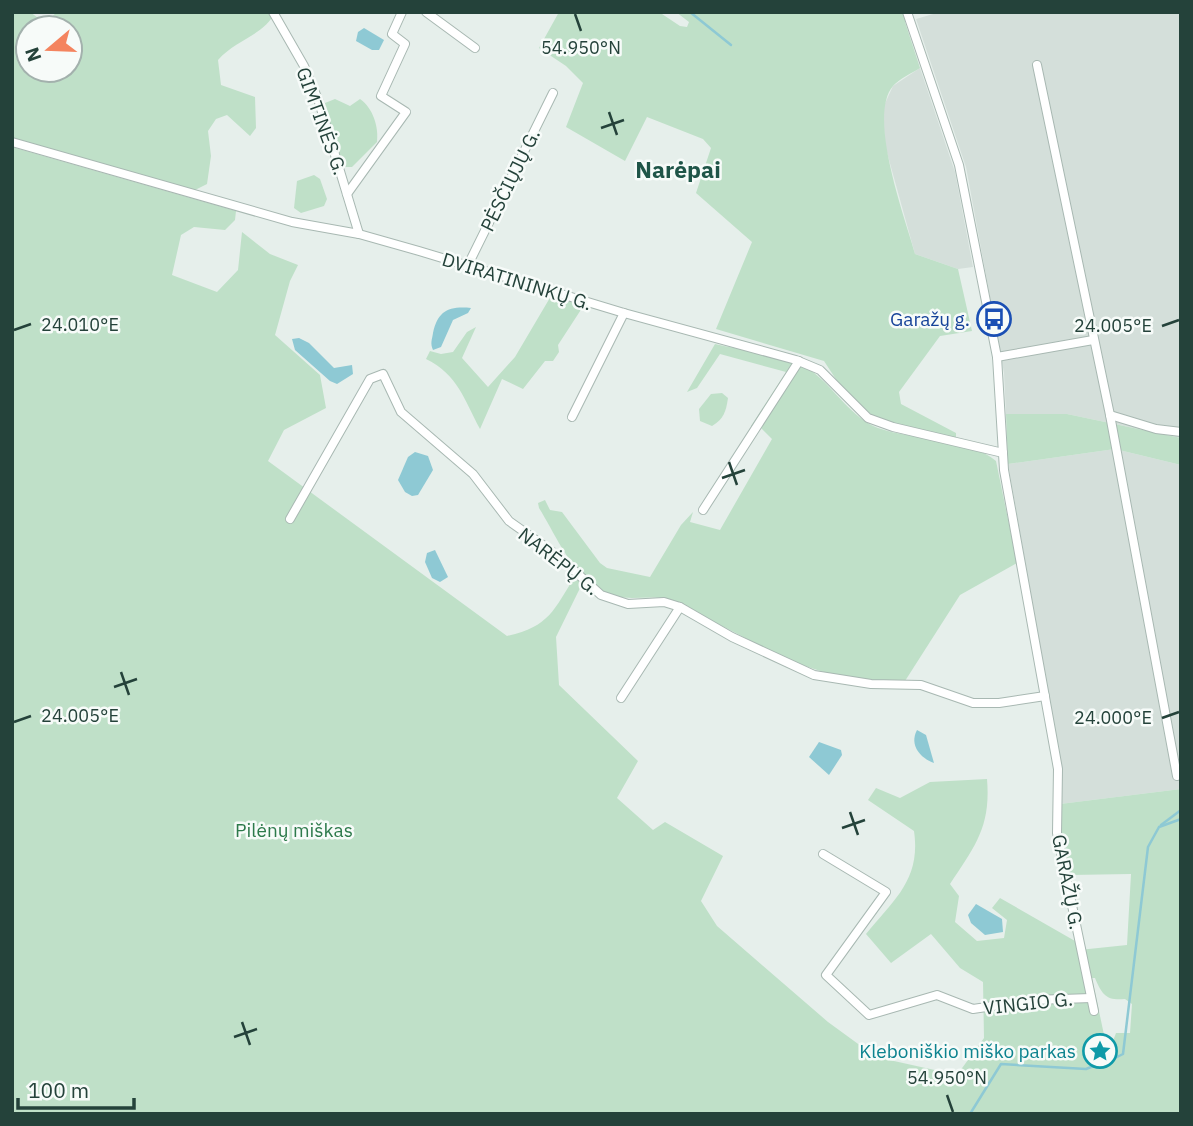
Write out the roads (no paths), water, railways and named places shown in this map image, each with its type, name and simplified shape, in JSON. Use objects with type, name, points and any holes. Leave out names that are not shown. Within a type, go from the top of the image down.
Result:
[{"type":"street","name":"GIMTINĖS G.","points":[[272,12],[304,66],[319,102],[359,234]]},
{"type":"street","points":[[347,194],[406,112],[381,96],[405,44],[392,34],[402,12]]},
{"type":"street","points":[[426,12],[475,48]]},
{"type":"street","name":"GARAŽŲ G.","points":[[907,12],[960,165],[997,357],[1004,470],[1058,769],[1057,833],[1094,1011]]},
{"type":"street","points":[[1037,65],[1110,415],[1177,776]]},
{"type":"street","name":"PĖSČIŲJŲ G.","points":[[467,267],[553,93]]},
{"type":"street","name":"DVIRATININKŲ G.","points":[[12,142],[292,222],[359,234],[624,313],[799,361],[820,370],[868,418],[893,427],[1003,453]]},
{"type":"street","points":[[572,416],[624,313]]},
{"type":"street","points":[[997,357],[1093,340]]},
{"type":"street","points":[[703,510],[799,361]]},
{"type":"street","name":"NARĖPŲ G.","points":[[290,519],[370,379],[383,374],[401,412],[472,474],[509,521],[557,555],[588,585],[616,602],[664,602],[680,607],[732,637],[814,675],[871,684],[935,688],[973,703],[999,703],[1045,696]]},
{"type":"street","points":[[1110,415],[1156,429],[1181,432]]},
{"type":"street","points":[[621,698],[680,607]]},
{"type":"street","name":"VINGIO G.","points":[[823,854],[886,892],[826,975],[869,1016],[937,995],[973,1009],[1034,1000],[1091,998]]},
{"type":"water","points":[[364,28],[384,40],[379,50],[372,50],[356,41],[358,32]]},
{"type":"water","points":[[471,308],[468,313],[453,320],[441,347],[433,350],[433,333],[441,315],[450,309]]},
{"type":"water","points":[[299,338],[309,343],[334,368],[352,365],[353,374],[337,384],[330,381],[295,350],[292,339]]},
{"type":"water","points":[[415,452],[428,456],[433,470],[418,495],[412,496],[405,492],[398,480],[408,457]]},
{"type":"water","points":[[435,550],[448,577],[440,582],[432,578],[425,562],[427,553]]},
{"type":"water","points":[[917,730],[926,735],[934,763],[924,758],[917,750],[914,741]]},
{"type":"water","points":[[819,742],[841,750],[842,755],[829,775],[809,757]]},
{"type":"water","points":[[976,904],[1002,919],[1003,932],[985,935],[971,923],[968,915]]},
{"type":"waterway","points":[[690,12],[731,45]]},
{"type":"waterway","points":[[1161,825],[1181,810]]},
{"type":"waterway","points":[[1115,1058],[1123,1054],[1148,847],[1159,827],[1181,819]]},
{"type":"waterway","points":[[970,1114],[1001,1064],[1086,1069],[1099,1064]]},
{"type":"place","name":"Garažų g.","points":[[994,319]]},
{"type":"place","name":"Kleboniškio miško parkas","points":[[1100,1051]]},
{"type":"district","name":"Narėpai","points":[[678,170]]},
{"type":"park label","name":"Pilėnų miškas","points":[[294,830]]}]
